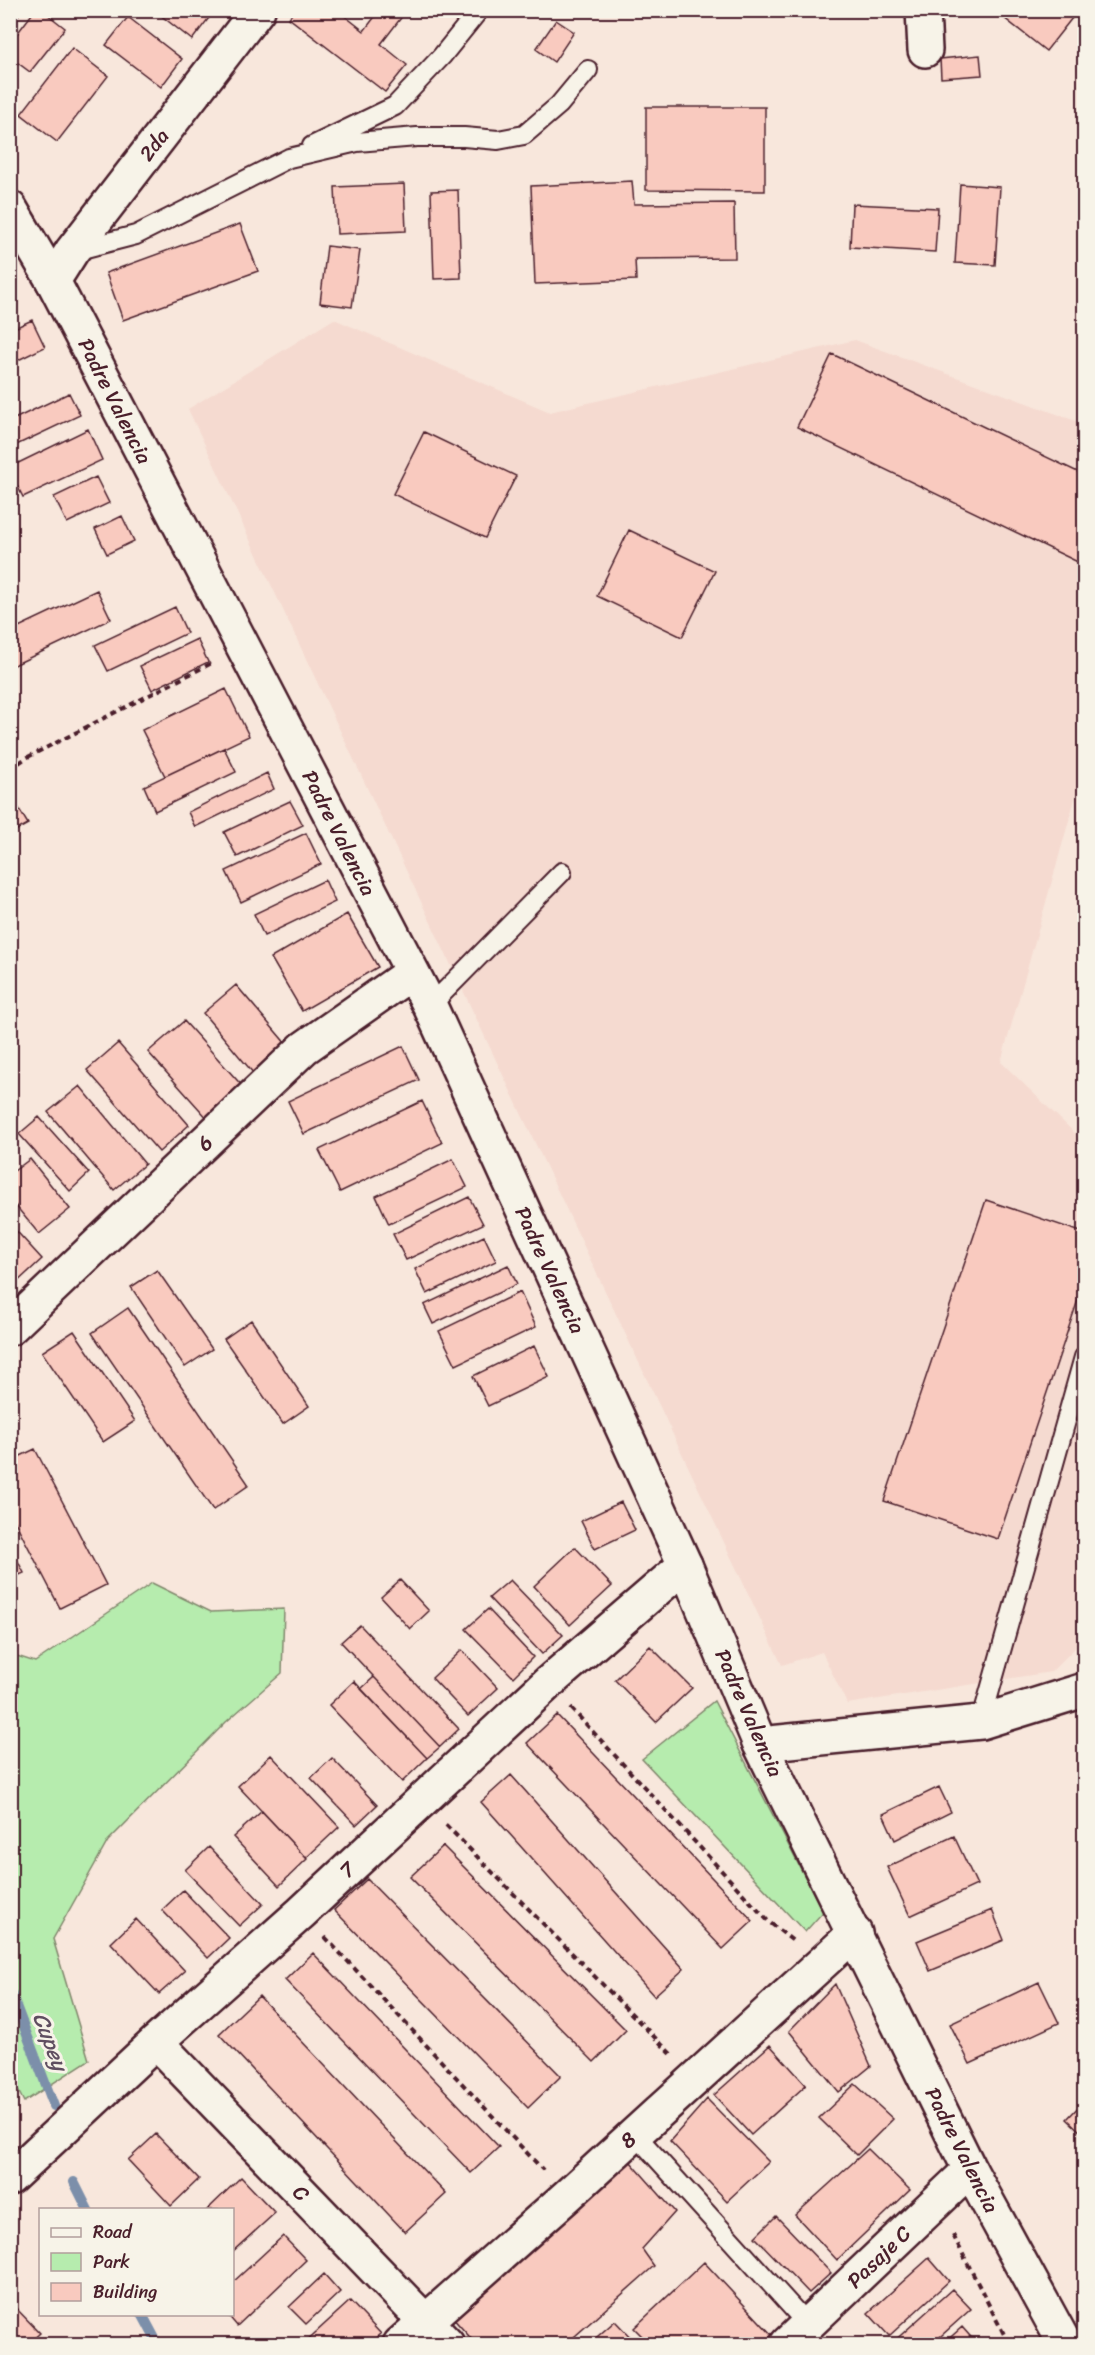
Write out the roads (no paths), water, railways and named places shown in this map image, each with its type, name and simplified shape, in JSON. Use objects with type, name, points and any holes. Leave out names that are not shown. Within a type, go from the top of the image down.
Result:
[{"type":"street","name":"2da","points":[[53,281],[72,251],[258,10]]},
{"type":"street","points":[[923,10],[925,50]]},
{"type":"street","name":"Padre Valencia","points":[[10,208],[53,281],[430,1006],[685,1565],[760,1744],[970,2169],[1065,2344]]},
{"type":"street","name":"6","points":[[10,1328],[304,1048],[411,973]]},
{"type":"street","name":"7","points":[[10,2178],[156,2042],[302,1913],[548,1683],[685,1565]]},
{"type":"street","points":[[760,1744],[981,1722],[1084,1690]]},
{"type":"street","name":"8","points":[[400,2344],[436,2333],[567,2196],[855,1933]]},
{"type":"street","name":"C","points":[[156,2042],[436,2333]]},
{"type":"street","name":"Pasaje C","points":[[798,2335],[970,2169]]},
{"type":"lane","points":[[72,251],[136,235],[335,133],[395,106],[442,56],[478,10]]},
{"type":"lane","points":[[289,158],[357,142],[417,137],[498,140],[524,135],[559,105],[588,70]]},
{"type":"lane","points":[[430,1006],[562,872]]},
{"type":"lane","points":[[981,1722],[1084,1357]]},
{"type":"lane","points":[[634,2134],[798,2335]]},
{"type":"waterway","name":"Cupey","points":[[10,1990],[54,2106]]},
{"type":"waterway","name":"Cupey","points":[[74,2182],[87,2208]]},
{"type":"waterway","name":"Cupey","points":[[143,2316],[158,2344]]}]
